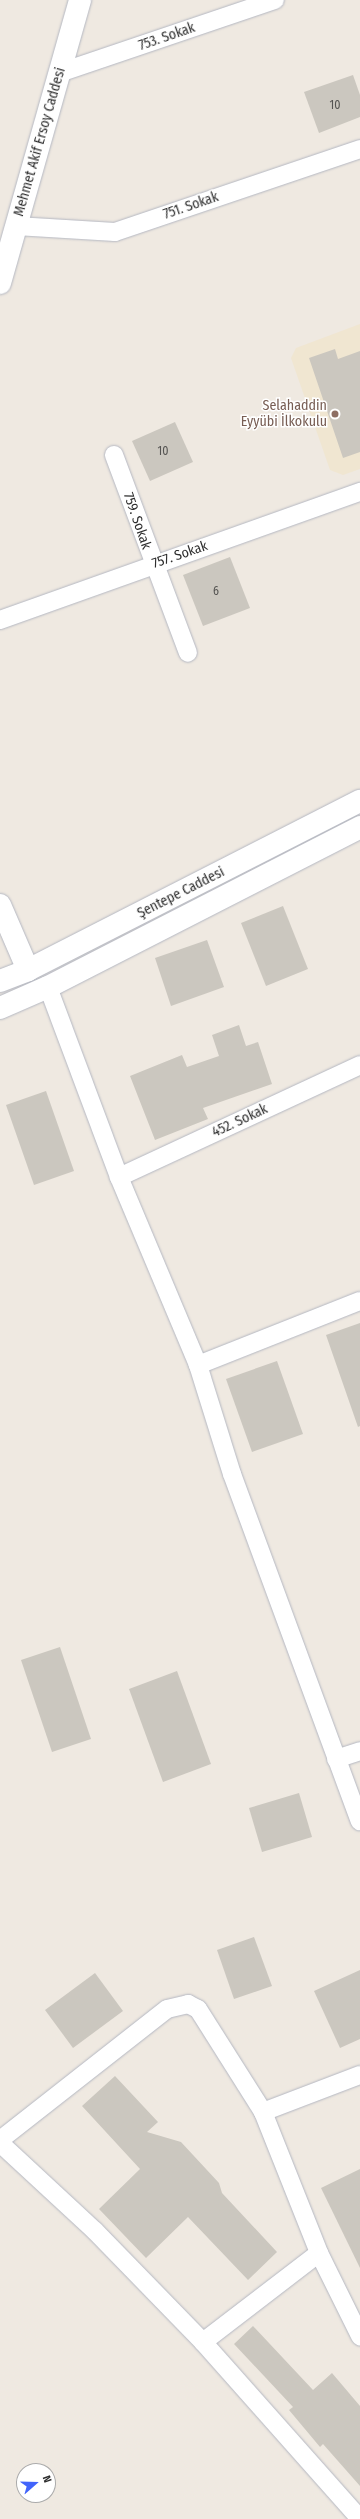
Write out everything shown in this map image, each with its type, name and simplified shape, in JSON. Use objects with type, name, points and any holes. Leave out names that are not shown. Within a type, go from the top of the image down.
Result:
[{"type":"street","name":"Mehmet Akif Ersoy Caddesi","points":[[0,283],[80,0]]},
{"type":"street","name":"753. Sokak","points":[[59,73],[275,0]]},
{"type":"street","name":"751. Sokak","points":[[16,226],[115,232],[360,149]]},
{"type":"street","name":"759. Sokak","points":[[114,455],[153,565],[188,653]]},
{"type":"street","name":"757. Sokak","points":[[0,620],[360,492]]},
{"type":"street","name":"Şentepe Caddesi","points":[[0,981],[28,970],[360,801]]},
{"type":"street","points":[[0,1008],[48,988],[360,827]]},
{"type":"street","points":[[0,905],[28,970]]},
{"type":"street","points":[[48,988],[119,1177],[198,1365],[232,1474],[360,1821]]},
{"type":"street","name":"452. Sokak","points":[[119,1177],[360,1065]]},
{"type":"street","points":[[198,1365],[360,1301]]},
{"type":"street","points":[[336,1759],[360,1751]]},
{"type":"street","points":[[0,2140],[167,2009],[178,2005],[198,2009],[263,2112],[319,2253],[360,2336]]},
{"type":"street","points":[[263,2112],[360,2075]]},
{"type":"street","points":[[0,2143],[95,2231],[203,2342],[360,2519]]},
{"type":"street","points":[[203,2342],[319,2253]]},
{"type":"shaded area","name":"Selahaddin Eyyübi İlkokulu","points":[[360,324],[360,469],[343,475],[330,470],[291,358],[296,348]]},
{"type":"building","points":[[353,75],[360,95],[360,117],[319,133],[304,92]]},
{"type":"building","points":[[335,349],[338,359],[360,351],[360,452],[343,458],[309,358]]},
{"type":"building","points":[[175,422],[193,462],[150,481],[132,441]]},
{"type":"building","points":[[230,557],[250,608],[203,626],[183,575]]},
{"type":"building","points":[[283,906],[308,969],[266,986],[241,923]]},
{"type":"building","points":[[207,940],[224,987],[171,1006],[155,958]]},
{"type":"building","points":[[239,1025],[246,1046],[258,1042],[272,1084],[203,1108],[208,1119],[155,1140],[130,1076],[182,1055],[187,1067],[219,1056],[212,1035]]},
{"type":"building","points":[[46,1091],[74,1171],[34,1185],[6,1105]]},
{"type":"building","points":[[360,1323],[360,1426],[358,1427],[326,1335]]},
{"type":"building","points":[[277,1361],[303,1434],[252,1452],[226,1379]]},
{"type":"building","points":[[60,1647],[91,1739],[52,1752],[21,1660]]},
{"type":"building","points":[[177,1671],[211,1764],[163,1782],[129,1689]]},
{"type":"building","points":[[299,1793],[312,1837],[262,1852],[249,1808]]},
{"type":"building","points":[[254,1937],[272,1986],[234,1999],[217,1950]]},
{"type":"building","points":[[360,1970],[360,2039],[340,2048],[314,1991]]},
{"type":"building","points":[[95,1973],[123,2011],[73,2048],[45,2010]]},
{"type":"building","points":[[115,2076],[158,2122],[147,2132],[181,2142],[219,2183],[222,2193],[277,2252],[248,2280],[188,2217],[146,2258],[99,2209],[140,2169],[82,2106]]},
{"type":"building","points":[[360,2169],[360,2268],[321,2188]]},
{"type":"building","points":[[253,2326],[313,2390],[332,2373],[360,2406],[360,2486],[323,2444],[320,2447],[289,2410],[293,2407],[234,2344]]},
{"type":"place","name":"Selahaddin Eyyübi İlkokulu","points":[[335,414]]}]
